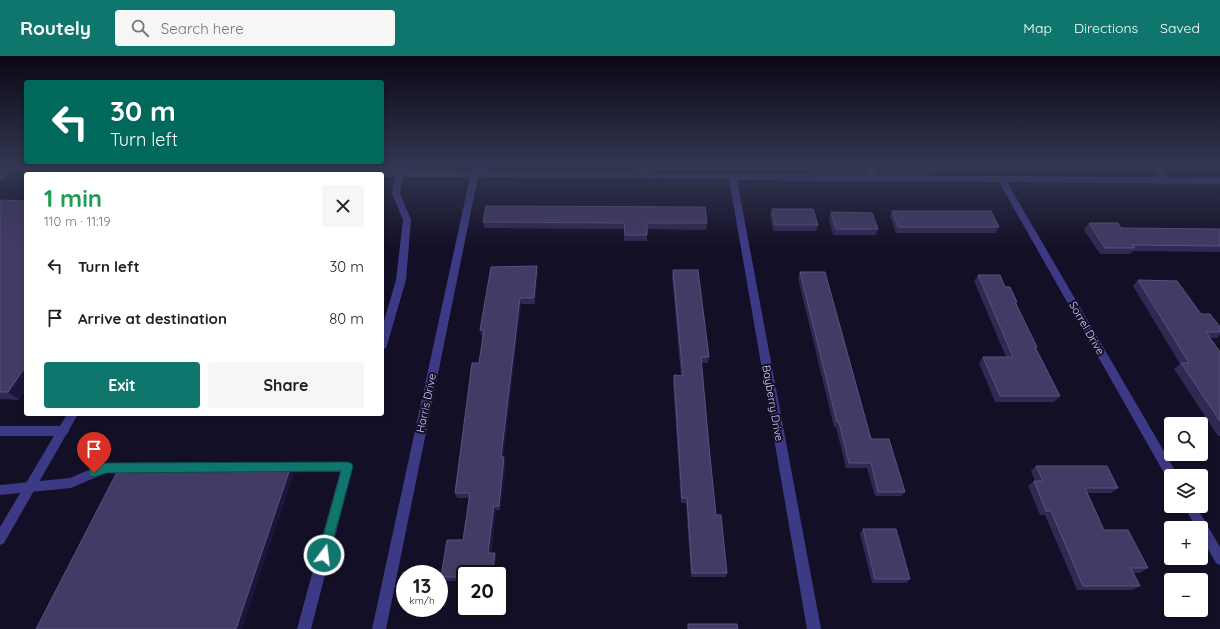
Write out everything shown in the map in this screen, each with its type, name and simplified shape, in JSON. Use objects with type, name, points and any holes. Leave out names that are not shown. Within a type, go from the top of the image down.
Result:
[{"type":"street","points":[[384,338],[401,280],[407,220],[396,194]]},
{"type":"street","name":"Harris Drive","points":[[379,629],[472,194]]},
{"type":"street","name":"Bayberry Drive","points":[[736,194],[814,629]]},
{"type":"street","name":"Sorrel Drive","points":[[1010,194],[1168,469]]},
{"type":"street","points":[[0,539],[72,416]]},
{"type":"street","points":[[0,431],[63,431]]},
{"type":"street","points":[[0,490],[30,488],[71,482],[105,468],[347,466],[304,629]]},
{"type":"street","points":[[1194,513],[1220,559]]},
{"type":"building","points":[[0,200],[24,201],[24,369],[8,392],[0,392]]},
{"type":"building","points":[[486,206],[705,207],[707,223],[647,223],[647,235],[625,235],[624,223],[483,222]]},
{"type":"building","points":[[772,209],[813,209],[818,225],[775,225]]},
{"type":"building","points":[[892,211],[991,211],[999,227],[898,227]]},
{"type":"building","points":[[831,212],[872,213],[878,229],[836,229]]},
{"type":"building","points":[[1089,223],[1118,223],[1121,228],[1220,229],[1220,246],[1133,245],[1135,248],[1105,248]]},
{"type":"building","points":[[537,266],[534,298],[520,298],[501,457],[504,457],[499,506],[494,506],[488,553],[495,553],[493,565],[456,565],[456,577],[448,577],[448,565],[443,565],[447,540],[463,540],[470,493],[455,493],[472,363],[479,363],[484,330],[480,330],[491,267]]},
{"type":"building","points":[[673,270],[698,270],[709,357],[701,357],[709,447],[716,515],[721,515],[727,573],[692,573],[687,498],[682,498],[674,375],[683,376]]},
{"type":"building","points":[[800,272],[825,272],[871,439],[889,439],[905,492],[878,492],[871,463],[849,463],[839,422],[837,422]]},
{"type":"building","points":[[978,275],[1000,275],[1005,287],[1010,287],[1017,302],[1015,302],[1037,347],[1035,347],[1060,396],[1000,396],[983,357],[1013,357]]},
{"type":"building","points":[[1138,280],[1177,281],[1201,314],[1210,314],[1220,327],[1220,332],[1206,332],[1220,352],[1220,421],[1181,363],[1189,363]]},
{"type":"building","points":[[1036,466],[1107,466],[1118,488],[1085,488],[1104,530],[1128,530],[1148,568],[1131,568],[1140,586],[1083,586],[1051,511],[1046,511],[1034,481],[1043,481]]},
{"type":"building","points":[[290,469],[236,629],[36,629],[118,470]]},
{"type":"building","points":[[863,529],[896,529],[910,579],[875,579]]},
{"type":"building","points":[[688,624],[737,624],[738,629],[688,629]]},
{"type":"route","points":[[94,473],[105,468],[347,466],[324,555]]}]
